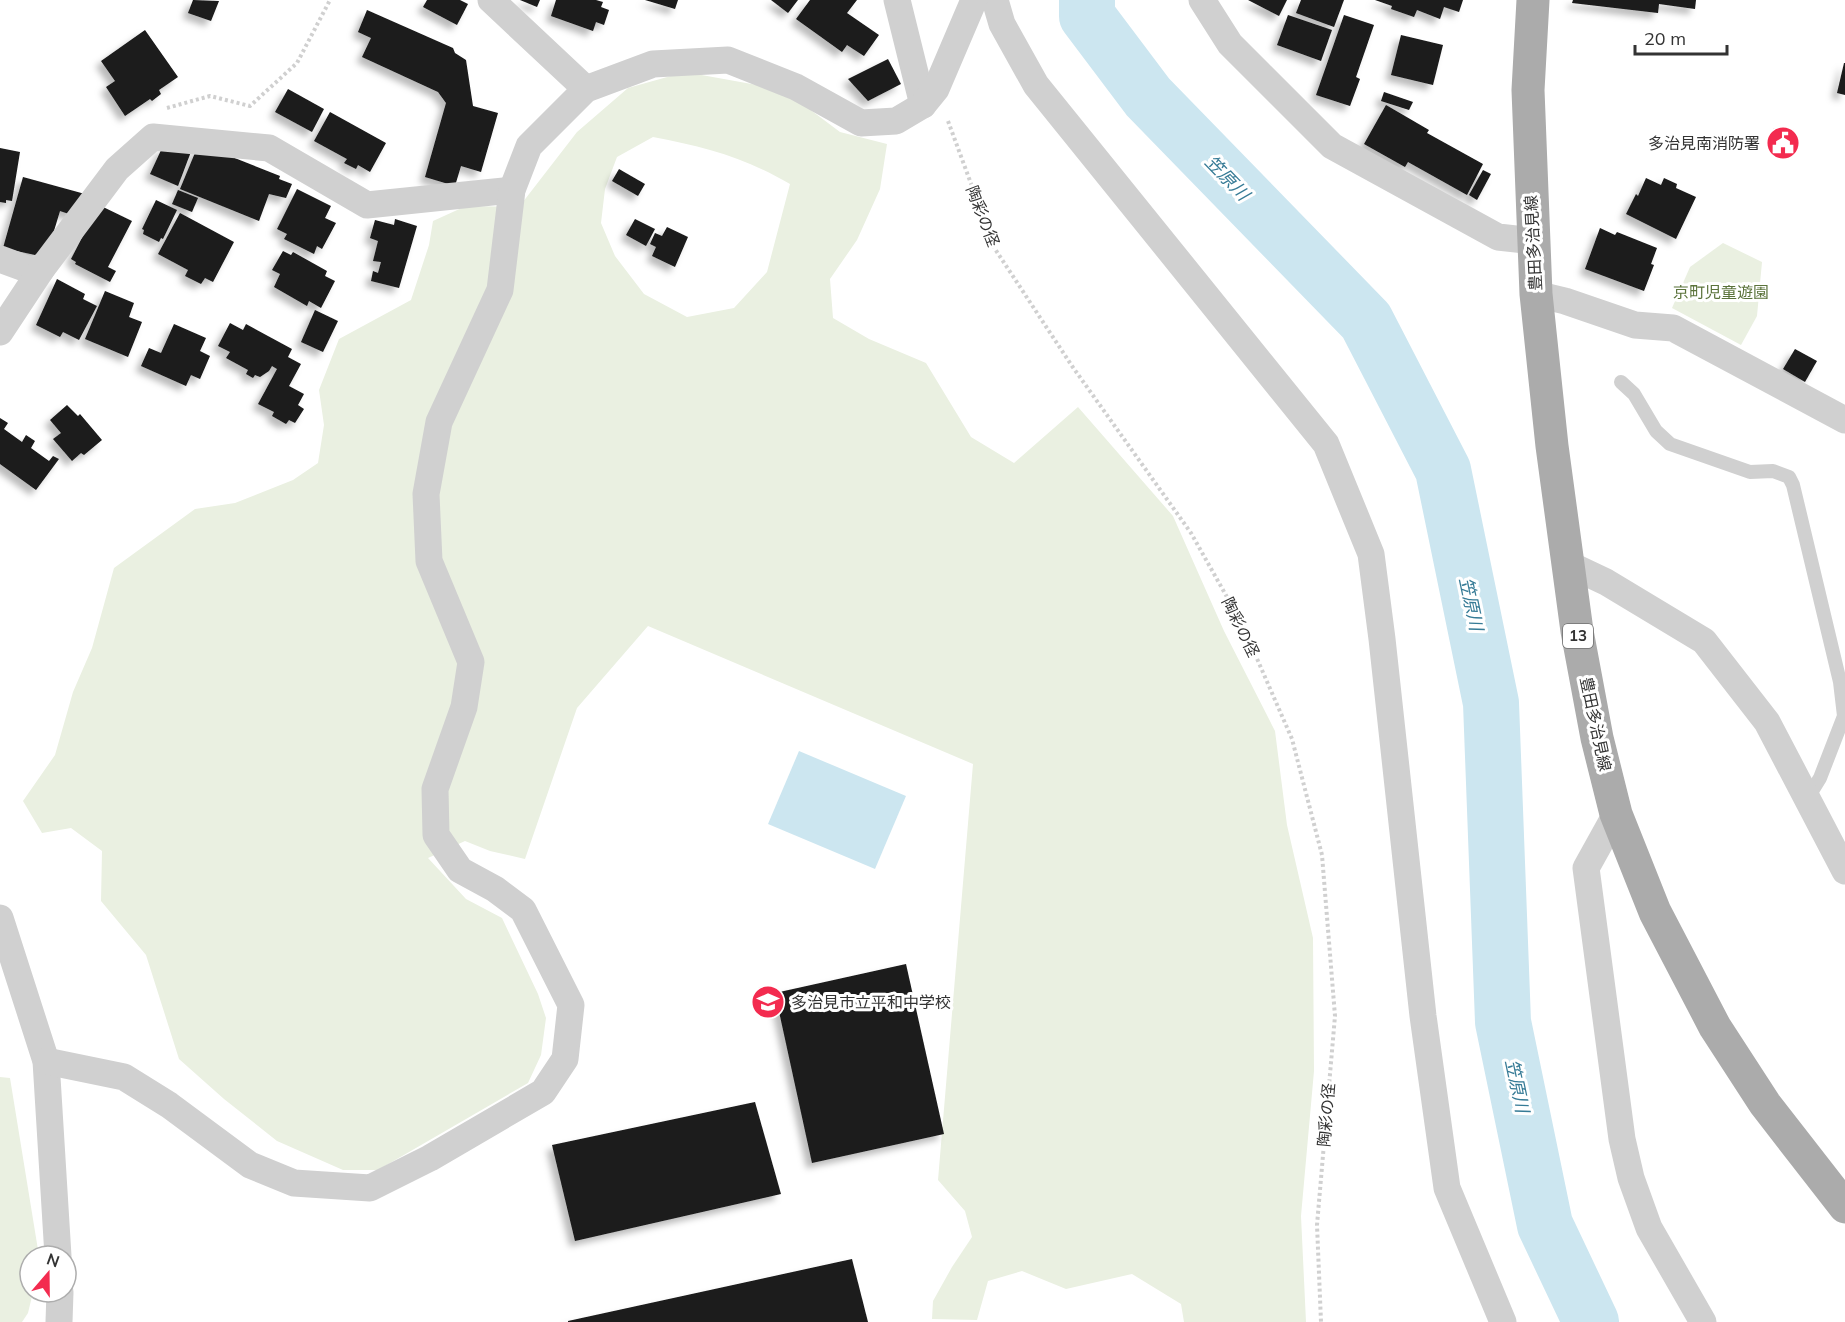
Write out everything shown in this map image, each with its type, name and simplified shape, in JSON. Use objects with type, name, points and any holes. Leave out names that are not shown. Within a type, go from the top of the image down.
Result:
[{"type":"main road","name":"豊田多治見線","points":[[1533,0],[1528,90],[1536,294],[1552,446],[1577,631],[1595,727],[1616,814],[1655,912],[1715,1027],[1766,1104],[1845,1207]]},
{"type":"street","points":[[491,0],[586,89]]},
{"type":"street","points":[[897,0],[930,97]]},
{"type":"street","points":[[46,1061],[124,1077],[169,1105],[250,1165],[294,1183],[370,1188],[430,1158],[543,1092],[565,1059],[571,1005],[524,910],[495,889],[460,870],[436,835],[435,789],[464,708],[471,662],[429,561],[426,494],[440,422],[500,290],[512,190],[529,146],[586,89],[652,64],[728,60],[796,87],[861,123],[896,121],[930,97],[974,0]]},
{"type":"street","points":[[995,0],[1002,24],[1036,85],[1326,444],[1371,554],[1423,1016],[1447,1188],[1503,1322]]},
{"type":"street","points":[[1202,0],[1230,44],[1332,146],[1498,237],[1533,241]]},
{"type":"street","points":[[0,332],[41,270],[117,169],[153,137],[269,148],[367,205],[512,190]]},
{"type":"street","points":[[0,259],[30,270],[41,270]]},
{"type":"street","points":[[1536,294],[1565,301],[1635,325],[1673,328],[1845,420]]},
{"type":"street","points":[[1568,564],[1606,582],[1704,641],[1767,722],[1845,871]]},
{"type":"street","points":[[1616,814],[1586,868],[1622,1139],[1649,1228],[1703,1322]]},
{"type":"street","points":[[0,918],[46,1061],[57,1244]]},
{"type":"street","points":[[59,1322],[60,1304]]},
{"type":"lane","points":[[1621,382],[1634,394],[1656,431],[1670,444],[1750,472],[1773,471],[1789,477],[1793,485],[1840,682],[1844,716],[1820,778],[1807,799]]},
{"type":"path","points":[[159,110],[210,96],[250,106],[297,63],[330,0]]},
{"type":"path","name":"陶彩の径","points":[[930,97],[995,249],[1072,366],[1191,533],[1241,622],[1292,739],[1322,855],[1335,1016],[1317,1225],[1321,1322]]},
{"type":"green space","points":[[685,72],[784,90],[840,132],[887,144],[880,189],[857,240],[830,279],[833,318],[869,339],[926,363],[971,437],[1014,463],[1078,407],[1173,516],[1224,631],[1275,731],[1287,825],[1313,938],[1314,1071],[1301,1216],[1306,1322],[1184,1322],[1181,1304],[1132,1274],[1066,1289],[1022,1271],[988,1281],[977,1320],[932,1319],[933,1301],[972,1237],[965,1211],[938,1180],[973,764],[648,626],[577,708],[525,859],[490,851],[465,841],[428,858],[466,899],[502,918],[538,994],[546,1018],[541,1055],[528,1083],[378,1170],[343,1170],[277,1141],[179,1059],[146,955],[101,901],[102,851],[71,828],[42,833],[23,801],[55,755],[73,692],[92,648],[114,568],[195,509],[235,503],[293,480],[318,463],[324,425],[319,390],[339,339],[411,300],[429,245],[433,221],[466,206],[519,207],[577,132],[628,88]],"holes":[[[653,137],[740,160],[790,184],[767,272],[734,308],[687,317],[644,294],[615,256],[601,223],[605,189],[617,157]]]},
{"type":"green space","name":"京町児童遊園","points":[[1723,243],[1762,262],[1757,316],[1741,345],[1672,308],[1690,267]]},
{"type":"green space","points":[[0,1077],[10,1078],[37,1244],[18,1244],[18,1304],[30,1304],[28,1313],[22,1322],[0,1322]]},
{"type":"water","points":[[799,751],[906,796],[875,869],[768,824]]},
{"type":"building","points":[[193,0],[219,1],[211,21],[188,13]]},
{"type":"building","points":[[427,0],[460,0],[468,4],[457,25],[423,7]]},
{"type":"building","points":[[520,0],[540,0],[537,7]]},
{"type":"building","points":[[556,0],[603,2],[601,7],[609,10],[604,25],[596,22],[593,31],[551,16]]},
{"type":"building","points":[[645,0],[678,0],[675,9]]},
{"type":"building","points":[[771,0],[798,0],[788,13]]},
{"type":"building","points":[[810,0],[857,0],[847,13],[879,35],[864,56],[847,45],[842,52],[796,19]]},
{"type":"building","points":[[1248,0],[1287,0],[1279,16]]},
{"type":"building","points":[[1301,0],[1344,0],[1334,27],[1296,13]]},
{"type":"building","points":[[1375,0],[1463,0],[1459,12],[1444,7],[1440,19],[1417,10],[1414,17],[1391,9],[1392,6]]},
{"type":"building","points":[[1573,0],[1696,0],[1695,9],[1659,4],[1658,13],[1572,3]]},
{"type":"building","points":[[367,10],[453,48],[455,53],[466,60],[473,106],[498,113],[481,172],[461,166],[455,186],[425,177],[446,103],[438,92],[362,57],[371,38],[358,32]]},
{"type":"building","points":[[1288,15],[1332,30],[1321,61],[1277,45]]},
{"type":"building","points":[[1344,15],[1374,25],[1356,77],[1360,79],[1350,106],[1316,95]]},
{"type":"building","points":[[145,30],[178,77],[159,90],[161,94],[152,101],[150,99],[125,116],[106,87],[115,81],[101,61]]},
{"type":"building","points":[[1401,35],[1443,45],[1433,85],[1391,75]]},
{"type":"building","points":[[888,59],[901,84],[868,101],[848,79]]},
{"type":"building","points":[[1845,63],[1845,95],[1837,93]]},
{"type":"building","points":[[288,89],[324,109],[312,132],[275,112]]},
{"type":"building","points":[[1384,92],[1413,102],[1409,110],[1381,101]]},
{"type":"building","points":[[1386,105],[1429,130],[1427,133],[1483,164],[1467,195],[1408,162],[1405,167],[1364,144]]},
{"type":"building","points":[[330,112],[386,143],[370,172],[358,165],[356,169],[344,163],[347,159],[314,141]]},
{"type":"building","points":[[0,148],[20,152],[12,201],[6,200],[6,203],[0,202]]},
{"type":"building","points":[[162,148],[192,149],[178,186],[150,174]]},
{"type":"building","points":[[197,148],[217,151],[280,176],[279,179],[292,184],[286,198],[269,194],[259,221],[180,189]]},
{"type":"building","points":[[619,169],[645,184],[638,196],[612,181]]},
{"type":"building","points":[[1483,170],[1491,174],[1477,200],[1469,195]]},
{"type":"building","points":[[23,177],[85,194],[72,215],[60,211],[50,244],[35,255],[3,248]]},
{"type":"building","points":[[1646,178],[1661,185],[1664,178],[1677,184],[1676,188],[1696,197],[1676,239],[1626,214]]},
{"type":"building","points":[[297,189],[331,206],[325,218],[336,223],[322,249],[317,246],[314,254],[284,239],[287,234],[277,229]]},
{"type":"building","points":[[178,190],[198,198],[192,212],[172,204]]},
{"type":"building","points":[[156,200],[177,210],[163,239],[161,238],[159,242],[143,234],[142,229]]},
{"type":"building","points":[[99,205],[132,221],[108,267],[116,271],[110,282],[75,264],[76,262],[71,259]]},
{"type":"building","points":[[180,213],[234,242],[213,282],[205,278],[201,284],[185,276],[188,270],[158,254]]},
{"type":"building","points":[[395,219],[417,226],[399,288],[371,281],[373,271],[378,273],[381,262],[373,261],[378,241],[370,238],[375,220],[394,225]]},
{"type":"building","points":[[635,219],[655,229],[646,246],[626,235]]},
{"type":"building","points":[[667,227],[688,237],[675,267],[652,256],[656,247],[650,244],[655,233],[662,236]]},
{"type":"building","points":[[1600,228],[1615,235],[1617,232],[1657,248],[1651,264],[1654,265],[1644,291],[1585,269]]},
{"type":"building","points":[[283,251],[291,255],[293,252],[327,271],[325,276],[335,281],[321,308],[309,301],[307,306],[274,287],[280,274],[272,270]]},
{"type":"building","points":[[57,279],[85,294],[83,299],[97,306],[79,340],[63,332],[60,337],[36,325]]},
{"type":"building","points":[[105,291],[134,303],[129,317],[142,322],[128,357],[85,339]]},
{"type":"building","points":[[315,310],[338,321],[323,352],[301,342]]},
{"type":"building","points":[[230,323],[243,330],[246,324],[292,349],[288,357],[301,364],[289,386],[304,394],[298,405],[304,409],[295,423],[289,420],[286,424],[272,416],[274,412],[258,404],[277,369],[272,366],[260,377],[255,375],[253,378],[246,374],[248,370],[226,358],[230,352],[218,346]]},
{"type":"building","points":[[174,324],[206,338],[200,351],[210,356],[200,379],[191,375],[186,386],[141,366],[149,348],[161,353]]},
{"type":"building","points":[[1795,349],[1817,361],[1805,382],[1783,369]]},
{"type":"building","points":[[67,405],[78,416],[80,414],[102,440],[84,455],[81,453],[72,461],[53,439],[61,433],[50,420]]},
{"type":"building","points":[[0,418],[8,423],[4,429],[22,442],[26,435],[35,441],[31,448],[49,461],[53,456],[59,459],[36,490],[0,464]]},
{"type":"building","points":[[906,964],[944,1134],[812,1163],[775,993]]},
{"type":"building","points":[[755,1102],[781,1194],[575,1241],[552,1145]]},
{"type":"building","points":[[852,1259],[868,1322],[568,1322],[568,1321]]},
{"type":"waterway","name":"笠原川","points":[[1087,0],[1087,16],[1148,97],[1366,321],[1443,470],[1491,703],[1503,1022],[1545,1225],[1591,1322]]},
{"type":"place","name":"多治見南消防署","points":[[1783,143]]},
{"type":"place","name":"多治見市立平和中学校","points":[[768,1002]]}]
